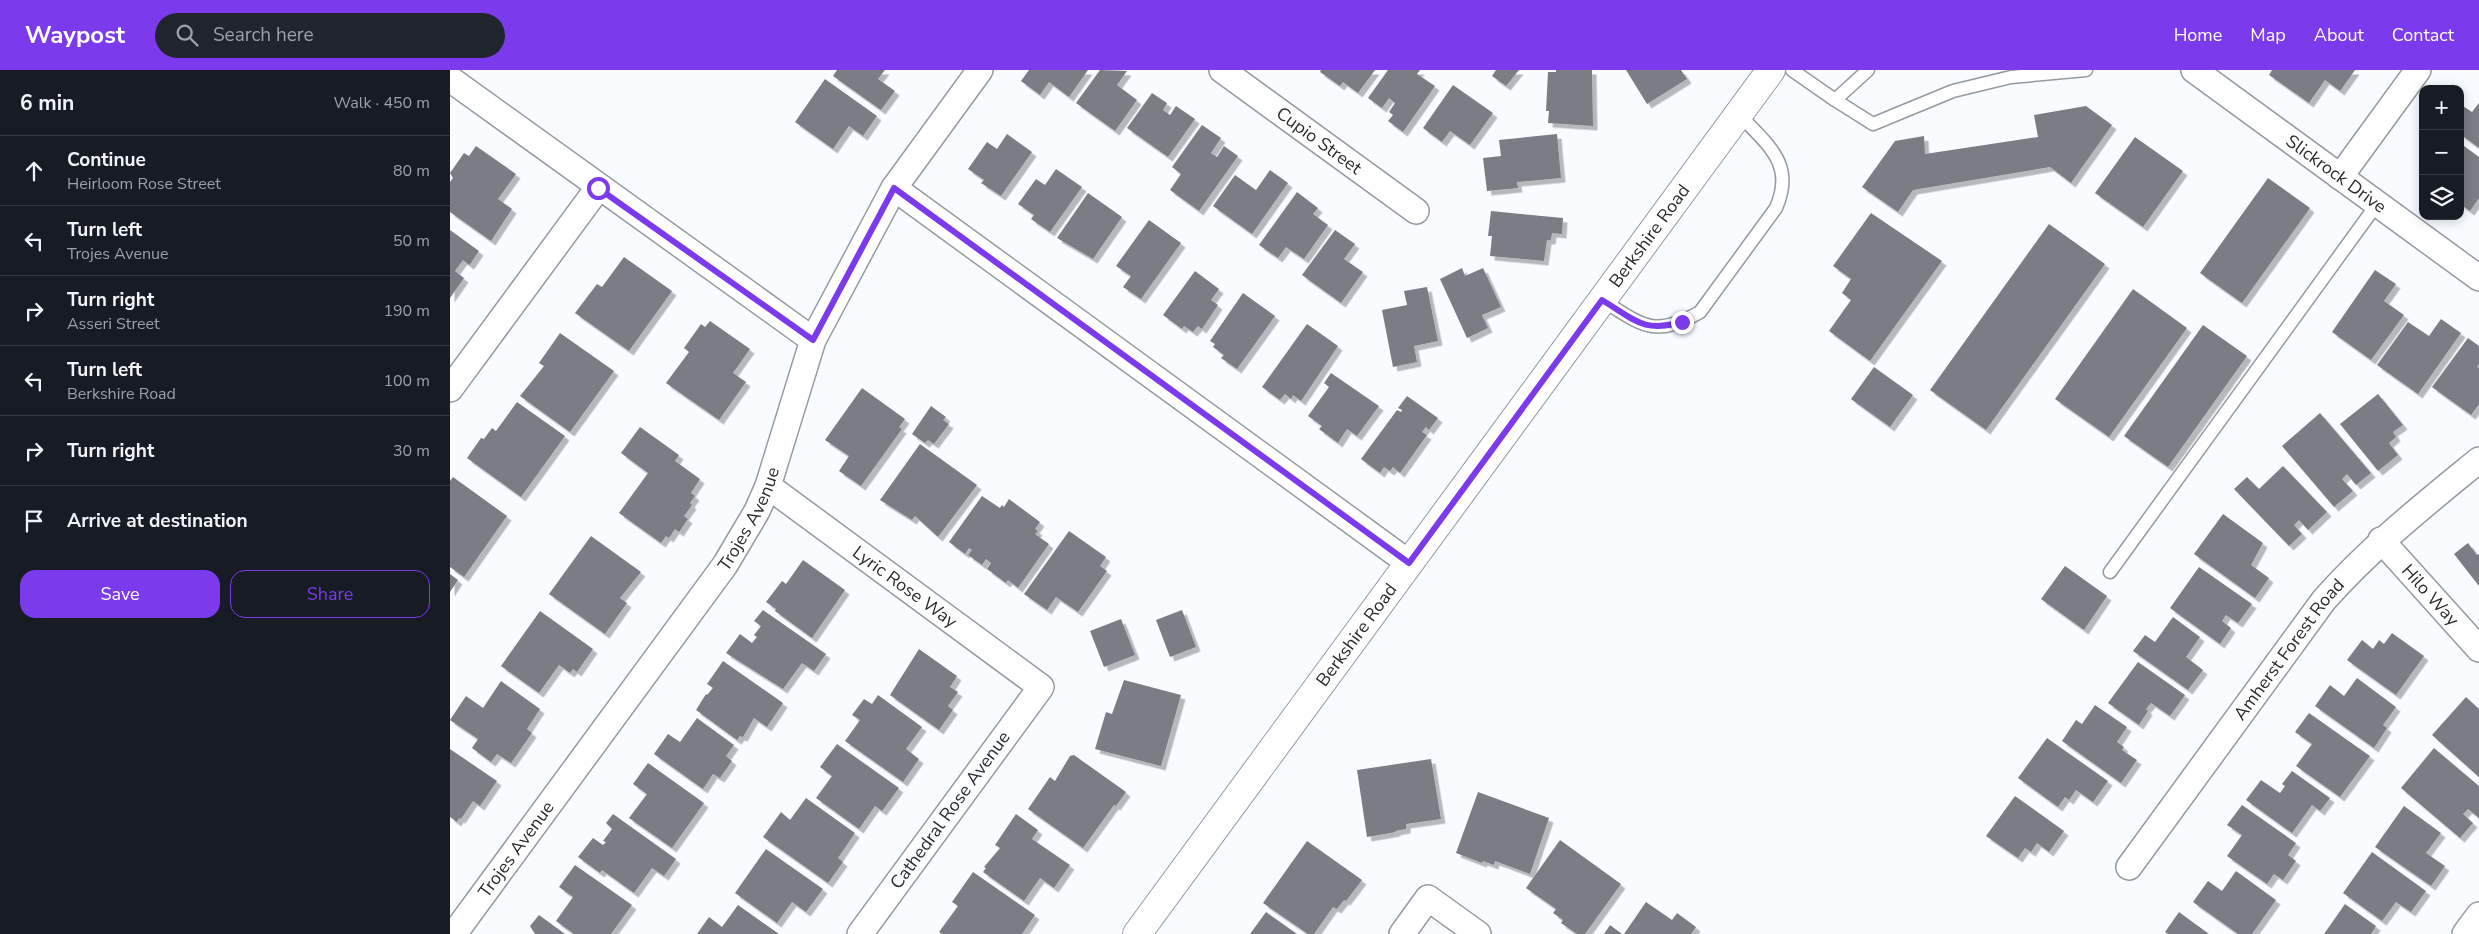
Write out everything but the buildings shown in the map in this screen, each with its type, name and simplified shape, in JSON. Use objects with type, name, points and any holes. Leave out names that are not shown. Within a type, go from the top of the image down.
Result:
[{"type":"street","name":"Trojes Avenue","points":[[454,934],[725,565],[757,511],[768,486],[813,340],[894,188],[980,70]]},
{"type":"street","name":"Cupio Street","points":[[1222,70],[1416,211]]},
{"type":"street","name":"Berkshire Road","points":[[1137,934],[1771,70]]},
{"type":"street","name":"Slickrock Drive","points":[[2194,70],[2479,278]]},
{"type":"street","points":[[2340,177],[2418,70]]},
{"type":"street","points":[[450,79],[598,188],[813,340]]},
{"type":"street","points":[[450,389],[598,188]]},
{"type":"street","points":[[894,188],[1409,563]]},
{"type":"street","name":"Amherst Forest Road","points":[[2129,867],[2324,600],[2381,540],[2479,460]]},
{"type":"street","name":"Lyric Rose Way","points":[[768,486],[1041,686]]},
{"type":"street","name":"Hilo Way","points":[[2381,540],[2479,649]]},
{"type":"street","name":"Cathedral Rose Avenue","points":[[860,934],[1041,686]]},
{"type":"street","points":[[1402,934],[1428,898],[1478,934]]},
{"type":"street","points":[[2465,934],[2479,915]]},
{"type":"lane","points":[[1792,70],[1873,124],[1953,91],[2011,77],[2084,71]]},
{"type":"lane","points":[[1836,100],[1868,70]]},
{"type":"lane","points":[[1602,300],[1642,325],[1654,327],[1682,322],[1700,312],[1765,224],[1780,198],[1782,174],[1780,160],[1739,114]]},
{"type":"lane","points":[[2110,572],[2377,204]]},
{"type":"route","points":[[598,188],[813,340],[894,188],[1409,563],[1602,300],[1642,325],[1654,327],[1682,322]]}]
